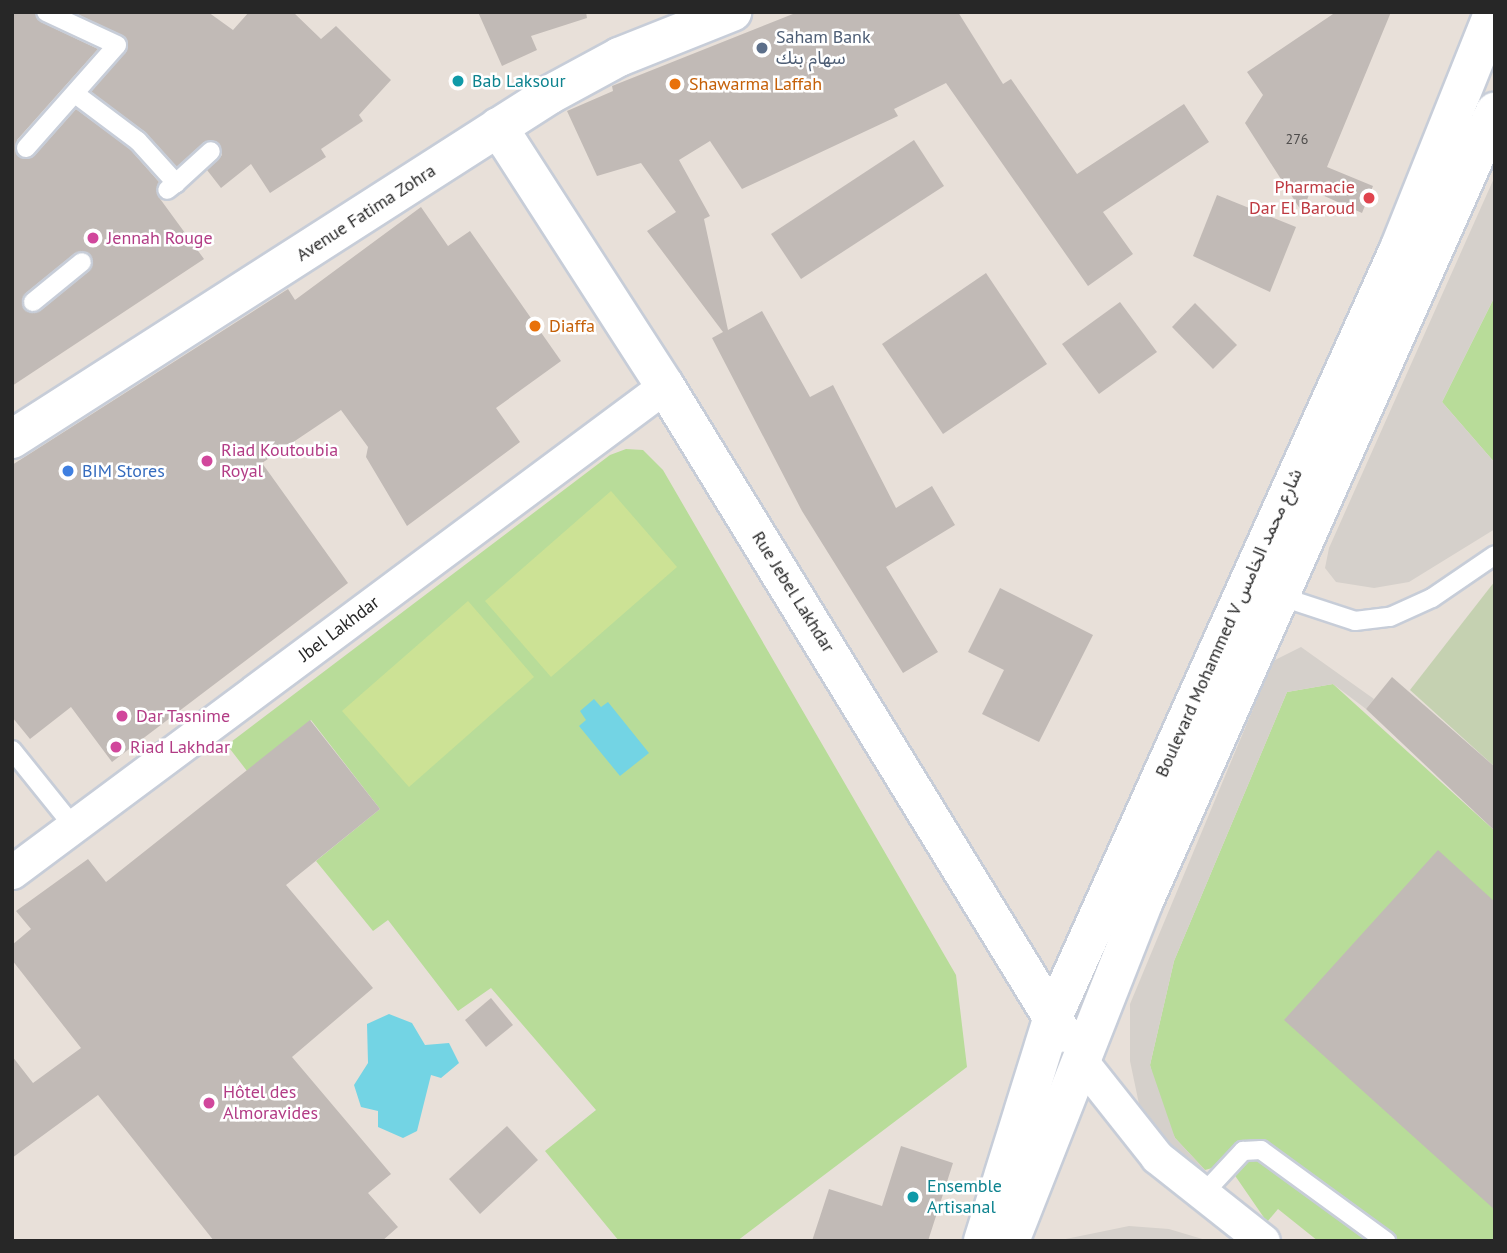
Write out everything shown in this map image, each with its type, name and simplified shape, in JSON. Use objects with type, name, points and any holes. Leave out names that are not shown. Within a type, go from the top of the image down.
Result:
[{"type":"main road","name":"Avenue Fatima Zohra","points":[[12,439],[498,127],[619,57],[732,12]]},
{"type":"main road","name":"Boulevard Mohammed V شارع محمد الخامس","points":[[983,1241],[1052,1019],[1399,248],[1494,12]]},
{"type":"main road","name":"Boulevard Mohammed V شارع محمد الخامس","points":[[1010,1241],[1081,1061],[1276,595],[1495,112]]},
{"type":"main road","name":"Rue Jebel Lakhdar","points":[[498,127],[665,386],[1052,1019],[1081,1061]]},
{"type":"street","name":"Jbel Lakhdar","points":[[12,872],[665,386]]},
{"type":"street","points":[[1081,1061],[1157,1157],[1263,1241]]},
{"type":"lane","points":[[26,148],[78,96],[117,45],[46,12]]},
{"type":"lane","points":[[78,96],[138,141],[171,187],[211,151]]},
{"type":"lane","points":[[33,302],[82,262]]},
{"type":"lane","points":[[1276,595],[1355,621],[1391,617],[1432,598],[1495,555]]},
{"type":"lane","points":[[12,750],[74,827]]},
{"type":"lane","points":[[1203,1194],[1243,1152],[1261,1150],[1386,1241]]},
{"type":"green space","points":[[1495,296],[1495,463],[1442,402]]},
{"type":"green space","points":[[626,449],[643,450],[663,470],[956,975],[967,1067],[737,1241],[619,1241],[545,1151],[596,1110],[491,988],[458,1011],[388,920],[373,931],[316,861],[380,809],[311,720],[247,771],[227,745],[610,455]]},
{"type":"green space","points":[[611,491],[677,567],[551,677],[485,601]]},
{"type":"green space","points":[[1495,581],[1495,767],[1410,690]]},
{"type":"green space","points":[[468,601],[534,677],[409,787],[342,711]]},
{"type":"green space","points":[[1333,684],[1495,831],[1495,1241],[1318,1241],[1278,1209],[1267,1222],[1227,1164],[1205,1170],[1175,1138],[1160,1107],[1150,1065],[1174,961],[1287,692]]},
{"type":"shaded area","points":[[1495,176],[1495,296],[1442,402],[1495,463],[1495,529],[1409,582],[1374,588],[1336,582],[1325,568],[1329,548]]},
{"type":"shaded area","points":[[1301,647],[1374,699],[1366,709],[1333,684],[1287,692],[1174,961],[1150,1065],[1175,1138],[1205,1170],[1198,1179],[1153,1131],[1139,1104],[1130,1061],[1130,1004],[1273,661]]},
{"type":"shaded area","points":[[1129,1226],[1169,1229],[1209,1241],[1056,1241]]},
{"type":"water","points":[[594,699],[601,707],[608,702],[649,753],[620,776],[579,726],[586,720],[580,711]]},
{"type":"water","points":[[389,1014],[412,1023],[425,1045],[449,1043],[459,1063],[441,1078],[431,1075],[417,1131],[403,1138],[378,1127],[378,1111],[361,1107],[354,1085],[368,1063],[367,1024]]},
{"type":"building","points":[[12,12],[35,12],[41,22],[98,49],[17,140],[18,156],[34,156],[76,109],[130,149],[159,182],[158,196],[204,259],[12,386]],"holes":[[[87,252],[93,261],[89,271],[40,311],[25,310],[26,293],[75,253]]]},
{"type":"building","points":[[74,12],[208,12],[233,30],[249,12],[293,12],[321,39],[336,26],[391,80],[359,115],[363,121],[321,149],[326,157],[270,193],[251,164],[221,188],[207,170],[222,155],[219,143],[204,142],[177,167],[145,132],[91,92],[128,42]]},
{"type":"building","points":[[478,12],[586,12],[587,18],[531,36],[537,50],[502,66]]},
{"type":"building","points":[[798,12],[958,12],[1003,84],[1011,79],[1077,174],[1184,104],[1209,142],[1103,212],[1133,254],[1088,286],[946,83],[894,109],[898,116],[742,189],[710,141],[679,160],[710,216],[704,219],[728,330],[762,311],[810,397],[833,385],[896,508],[932,486],[955,525],[886,567],[938,652],[903,673],[802,511],[712,338],[723,332],[647,231],[676,212],[641,163],[597,176],[567,111],[613,91],[612,86]]},
{"type":"building","points":[[1336,12],[1391,12],[1327,167],[1373,186],[1362,213],[1311,190],[1302,212],[1245,123],[1263,95],[1247,72]]},
{"type":"building","points":[[914,140],[944,186],[801,279],[771,234]]},
{"type":"building","points":[[1217,195],[1296,227],[1270,292],[1193,256]]},
{"type":"building","points":[[421,207],[448,246],[470,231],[561,361],[496,408],[520,442],[407,526],[366,457],[368,447],[341,410],[262,463],[348,583],[112,762],[71,707],[30,739],[12,717],[12,465],[288,289],[295,300]]},
{"type":"building","points":[[986,273],[1047,364],[943,434],[882,344]]},
{"type":"building","points":[[1120,302],[1157,352],[1099,394],[1062,344]]},
{"type":"building","points":[[1195,303],[1237,345],[1213,369],[1172,327]]},
{"type":"building","points":[[1000,588],[1093,635],[1039,742],[982,714],[1004,670],[968,652]]},
{"type":"building","points":[[1392,677],[1495,767],[1495,831],[1366,709]]},
{"type":"building","points":[[310,720],[380,809],[286,885],[373,988],[292,1057],[391,1174],[368,1193],[398,1227],[382,1241],[214,1241],[98,1095],[12,1158],[12,1056],[33,1083],[81,1048],[12,960],[12,945],[31,929],[16,911],[88,859],[106,882]]},
{"type":"building","points":[[1438,850],[1495,902],[1495,1210],[1284,1020]]},
{"type":"building","points":[[491,998],[513,1025],[486,1047],[465,1020]]},
{"type":"building","points":[[507,1126],[538,1160],[480,1214],[449,1179]]},
{"type":"building","name":"Ensemble Artisanal","points":[[901,1146],[953,1163],[928,1241],[812,1241],[829,1189],[882,1206]]},
{"type":"place","name":"Saham Bank سهام بنك","points":[[762,48]]},
{"type":"place","name":"Bab Laksour","points":[[458,81]]},
{"type":"place","name":"Shawarma Laffah","points":[[675,84]]},
{"type":"place","name":"Pharmacie Dar El Baroud","points":[[1369,198]]},
{"type":"place","name":"Jennah Rouge","points":[[93,238]]},
{"type":"place","name":"Diaffa","points":[[535,326]]},
{"type":"place","name":"Riad Koutoubia Royal","points":[[207,461]]},
{"type":"place","name":"BIM Stores","points":[[68,471]]},
{"type":"place","name":"Dar Tasnime","points":[[122,716]]},
{"type":"place","name":"Riad Lakhdar","points":[[116,747]]},
{"type":"place","name":"Hôtel des Almoravides","points":[[209,1103]]},
{"type":"place","name":"Ensemble Artisanal","points":[[913,1197]]}]
